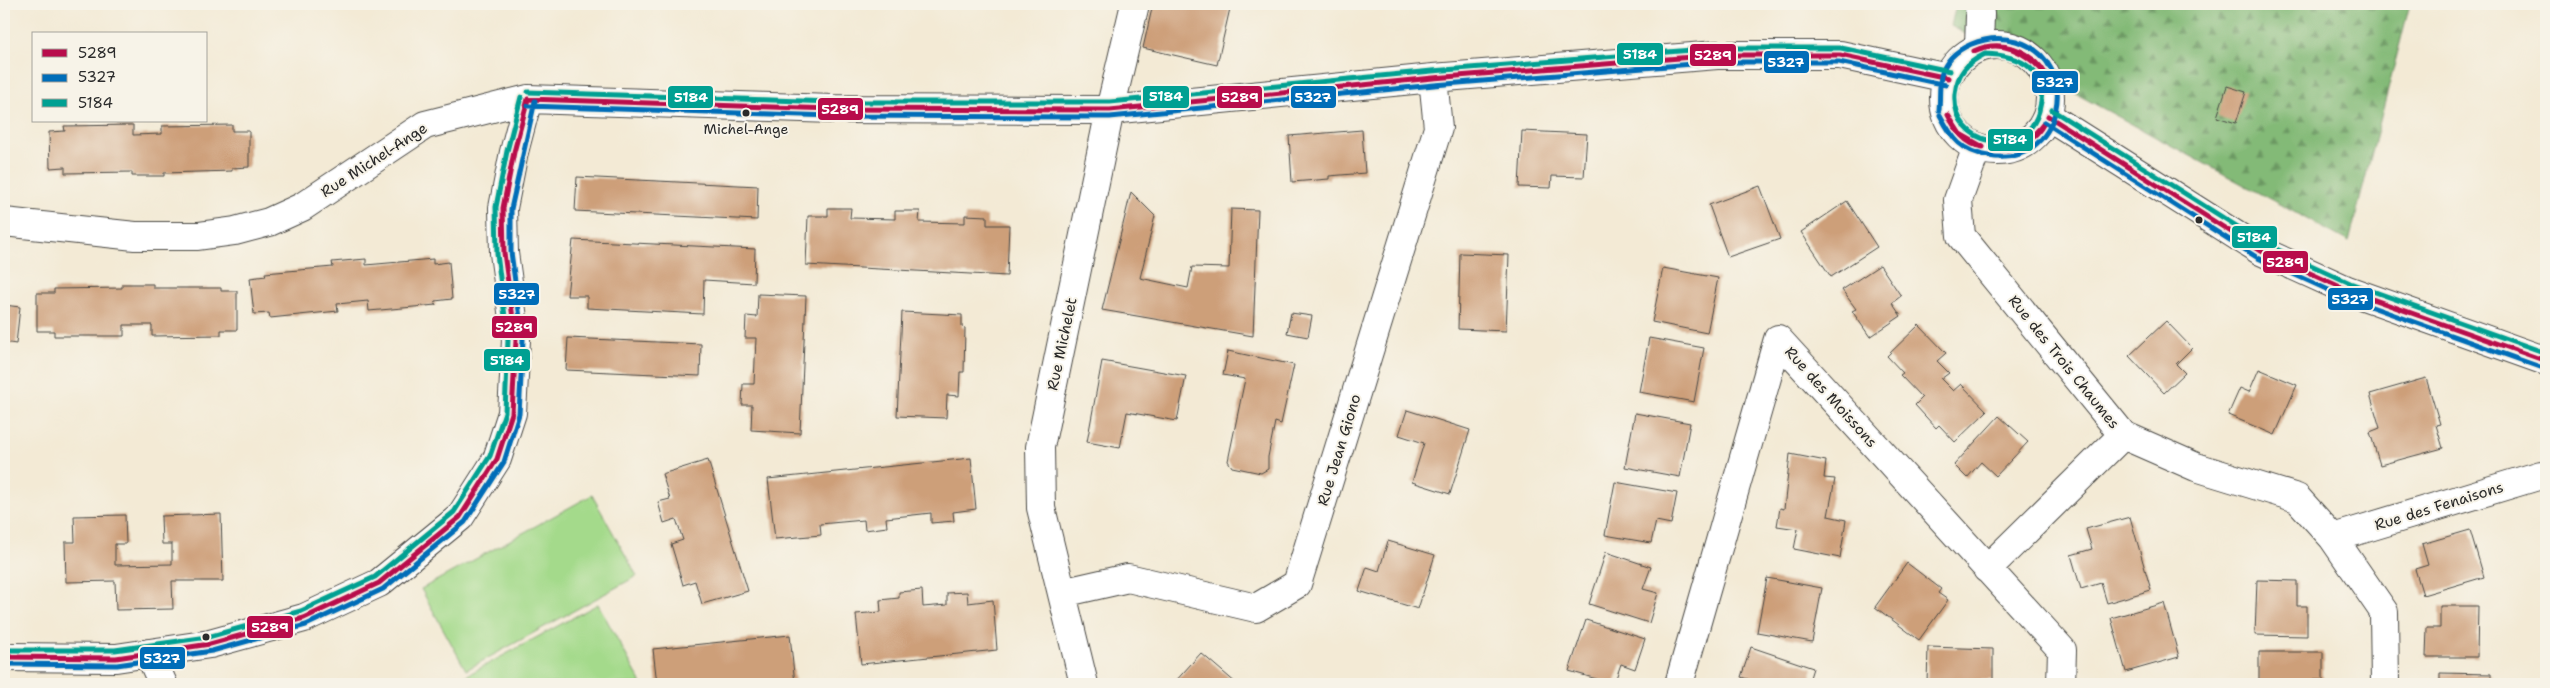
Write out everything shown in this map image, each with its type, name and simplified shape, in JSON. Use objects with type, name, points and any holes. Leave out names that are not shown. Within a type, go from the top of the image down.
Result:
[{"type":"street","name":"Rue Michelet","points":[[1084,684],[1041,508],[1040,447],[1110,110],[1135,4]]},
{"type":"street","points":[[1978,4],[1980,14],[1979,48]]},
{"type":"street","points":[[2000,45],[2019,49],[2036,60],[2047,77],[2051,97],[2048,116],[2039,131],[2026,142],[2011,150],[1994,151],[1977,147],[1963,138],[1952,126],[1946,111],[1944,94],[1948,78],[1966,54],[1979,48],[2000,45]]},
{"type":"street","name":"Rue Michel-Ange","points":[[4,222],[135,236],[198,236],[235,231],[269,222],[302,207],[425,125],[528,98],[833,109],[1110,110],[1433,78],[1717,55],[1840,55],[1948,78]]},
{"type":"street","name":"Rue Jean Giono","points":[[1062,594],[1128,578],[1256,608],[1297,584],[1438,128],[1433,78]]},
{"type":"street","points":[[4,657],[116,658],[149,654],[210,644],[304,618],[380,582],[460,517],[497,459],[512,413],[516,340],[504,253],[503,208],[514,152],[528,98]]},
{"type":"street","points":[[2048,116],[2261,251],[2347,290],[2546,361]]},
{"type":"street","name":"Rue des Trois Chaumes","points":[[1977,147],[1958,200],[1961,236],[2123,434],[2196,467],[2297,498],[2333,538],[2384,612],[2385,684]]},
{"type":"street","name":"Rue des Moissons","points":[[1679,684],[1778,339],[2062,650],[2061,684]]},
{"type":"street","points":[[1988,569],[2123,434]]},
{"type":"street","name":"Rue des Fenaisons","points":[[2333,538],[2540,475],[2546,476]]},
{"type":"street","points":[[149,654],[163,684]]},
{"type":"green space","points":[[1956,4],[2410,4],[2349,242],[1951,26]]},
{"type":"green space","points":[[592,495],[637,576],[466,670],[421,589]]},
{"type":"green space","points":[[598,604],[642,684],[451,684]]},
{"type":"building","points":[[1153,4],[1231,4],[1217,65],[1143,48]]},
{"type":"building","points":[[2227,86],[2246,92],[2236,123],[2217,117]]},
{"type":"building","points":[[4,111],[9,112],[5,140],[4,140]]},
{"type":"building","points":[[133,125],[133,135],[162,134],[162,126],[232,125],[232,131],[249,131],[249,167],[232,168],[232,171],[164,173],[164,176],[132,176],[132,172],[65,173],[65,167],[50,168],[49,132],[65,131],[64,126]]},
{"type":"building","points":[[1362,130],[1365,173],[1329,176],[1329,179],[1292,182],[1289,136]]},
{"type":"building","points":[[1522,131],[1587,134],[1584,177],[1552,176],[1551,188],[1519,187]]},
{"type":"building","points":[[577,177],[758,186],[757,220],[575,211]]},
{"type":"building","points":[[1760,186],[1780,239],[1728,257],[1709,205]]},
{"type":"building","points":[[1131,192],[1155,216],[1140,278],[1188,288],[1192,267],[1229,268],[1231,209],[1258,210],[1253,336],[1102,310]]},
{"type":"building","points":[[1847,201],[1877,247],[1831,277],[1801,232]]},
{"type":"building","points":[[828,208],[851,208],[850,218],[895,219],[895,211],[920,211],[919,222],[965,223],[965,215],[987,216],[987,225],[1009,225],[1007,276],[806,265],[808,216],[828,216]]},
{"type":"building","points":[[573,240],[755,249],[754,283],[704,280],[703,314],[587,308],[587,296],[567,296]]},
{"type":"building","points":[[1460,253],[1509,255],[1506,331],[1458,329]]},
{"type":"building","points":[[366,259],[366,265],[433,259],[433,264],[449,262],[452,299],[435,301],[436,305],[369,311],[368,301],[337,304],[338,311],[270,318],[269,313],[254,314],[250,278],[266,276],[265,273],[333,267],[332,262]]},
{"type":"building","points":[[1880,265],[1901,296],[1892,303],[1901,316],[1870,337],[1852,311],[1856,309],[1842,290]]},
{"type":"building","points":[[1663,268],[1718,278],[1707,333],[1652,322]]},
{"type":"building","points":[[122,284],[153,284],[153,288],[221,288],[221,291],[237,291],[237,330],[221,330],[221,335],[152,336],[152,325],[124,325],[124,336],[54,336],[54,331],[37,331],[37,293],[54,293],[54,289],[122,288]]},
{"type":"building","points":[[758,294],[806,296],[800,433],[751,430],[752,405],[742,405],[743,384],[754,384],[756,338],[745,338],[746,316],[757,317]]},
{"type":"building","points":[[4,305],[20,307],[16,344],[4,342]]},
{"type":"building","points":[[902,312],[962,315],[962,327],[965,328],[964,372],[960,372],[959,396],[947,395],[946,418],[897,416]]},
{"type":"building","points":[[1291,313],[1312,316],[1308,337],[1287,333]]},
{"type":"building","points":[[2166,321],[2192,348],[2176,364],[2185,373],[2164,393],[2129,356]]},
{"type":"building","points":[[1919,325],[1946,353],[1937,361],[1949,373],[1941,379],[1953,391],[1961,384],[1987,411],[1955,442],[1939,425],[1936,428],[1915,405],[1922,398],[1900,375],[1903,373],[1887,356]]},
{"type":"building","points":[[568,338],[701,344],[700,376],[566,370]]},
{"type":"building","points":[[1649,338],[1704,348],[1694,402],[1639,392]]},
{"type":"building","points":[[1228,351],[1294,365],[1281,424],[1275,422],[1268,457],[1268,469],[1261,473],[1232,467],[1228,461],[1245,379],[1223,375]]},
{"type":"building","points":[[1102,361],[1186,376],[1177,421],[1127,412],[1120,448],[1087,442]]},
{"type":"building","points":[[2259,369],[2297,385],[2275,435],[2228,415],[2240,388],[2249,392]]},
{"type":"building","points":[[2426,378],[2440,424],[2436,425],[2443,448],[2380,465],[2370,432],[2380,428],[2370,394]]},
{"type":"building","points":[[1407,410],[1470,430],[1450,494],[1412,482],[1424,443],[1399,435]]},
{"type":"building","points":[[1635,413],[1690,423],[1680,477],[1625,467]]},
{"type":"building","points":[[1999,416],[2028,442],[1996,476],[1981,462],[1967,478],[1954,465]]},
{"type":"building","points":[[1790,454],[1826,461],[1824,478],[1835,479],[1828,516],[1846,520],[1840,558],[1794,549],[1798,529],[1777,526],[1780,508],[1784,509]]},
{"type":"building","points":[[971,458],[976,509],[953,512],[954,521],[931,523],[931,513],[886,518],[887,527],[865,530],[864,520],[820,524],[821,535],[775,539],[768,479]]},
{"type":"building","points":[[708,460],[748,591],[702,604],[695,581],[683,585],[671,544],[683,540],[676,519],[664,523],[658,502],[670,499],[662,474]]},
{"type":"building","points":[[1615,482],[1677,493],[1671,524],[1656,521],[1651,543],[1605,535]]},
{"type":"building","points":[[221,514],[223,581],[172,581],[173,609],[116,610],[115,581],[66,582],[65,542],[75,542],[74,516],[125,515],[126,544],[115,544],[115,565],[172,564],[172,544],[162,544],[161,516]]},
{"type":"building","points":[[2130,517],[2151,590],[2107,603],[2101,583],[2081,589],[2071,555],[2092,549],[2086,529]]},
{"type":"building","points":[[2470,530],[2484,577],[2423,595],[2415,569],[2428,565],[2422,544]]},
{"type":"building","points":[[1388,541],[1435,555],[1418,609],[1359,591],[1367,567],[1379,571]]},
{"type":"building","points":[[1606,552],[1651,567],[1643,589],[1658,593],[1649,623],[1589,604]]},
{"type":"building","points":[[1907,563],[1941,589],[1938,593],[1948,600],[1919,640],[1875,607]]},
{"type":"building","points":[[1767,578],[1822,588],[1812,642],[1757,632]]},
{"type":"building","points":[[2257,580],[2297,581],[2297,606],[2307,606],[2307,636],[2255,635]]},
{"type":"building","points":[[922,590],[923,607],[947,605],[947,593],[967,592],[968,603],[993,600],[997,650],[861,664],[856,614],[881,612],[880,600],[899,598],[899,592]]},
{"type":"building","points":[[2164,603],[2179,657],[2126,672],[2111,618]]},
{"type":"building","points":[[2440,606],[2478,606],[2477,657],[2426,657],[2427,628],[2440,628]]},
{"type":"building","points":[[1586,620],[1645,639],[1635,669],[1621,664],[1614,684],[1569,671]]},
{"type":"building","points":[[790,635],[795,684],[657,684],[653,649]]},
{"type":"building","points":[[1751,647],[1813,668],[1808,684],[1756,684],[1757,682],[1741,677]]},
{"type":"building","points":[[1928,647],[1993,649],[1993,680],[1976,680],[1976,684],[1927,684]]},
{"type":"building","points":[[2259,652],[2323,652],[2323,680],[2310,680],[2310,684],[2259,684]]},
{"type":"building","points":[[1201,653],[1237,684],[1173,684]]},
{"type":"building","points":[[2440,673],[2491,674],[2491,684],[2440,684]]},
{"type":"transit line","name":"5327","points":[[1939,110],[1941,76],[1945,66],[1961,50],[1971,44],[1982,41],[1994,39],[2016,41],[2038,52],[2051,69],[2057,90],[2055,111],[2047,131],[2033,147],[2013,156],[1989,156],[1971,151],[1954,138],[1940,115]]},
{"type":"transit line","name":"5289","points":[[1974,51],[1994,46],[2014,48],[2031,58],[2045,73]]},
{"type":"transit line","name":"5289","points":[[1974,51],[1994,46],[2012,49],[2021,53],[2045,73]]},
{"type":"transit line","name":"5184","points":[[528,92],[833,102],[1110,102],[1432,71],[1717,48],[1841,48],[1950,71]]},
{"type":"transit line","name":"5184","points":[[1985,54],[1998,55],[2021,62],[2030,68],[2041,85],[2042,97],[2039,111],[2031,127],[2019,137],[2005,141],[1990,141],[1976,135],[1964,126],[1957,112],[1955,94],[1958,80],[1968,65],[1985,54]]},
{"type":"transit line","name":"5289","points":[[528,99],[833,109],[1110,110],[1433,78],[1717,55],[1840,55],[1948,78]]},
{"type":"transit line","name":"5327","points":[[528,106],[833,116],[1110,117],[1434,85],[1717,62],[1839,62],[1946,85]]},
{"type":"transit line","name":"5184","points":[[4,650],[115,650],[208,637],[301,611],[375,577],[454,512],[490,456],[505,412],[508,340],[497,254],[496,207],[507,151],[521,97]]},
{"type":"transit line","name":"5289","points":[[4,657],[116,658],[210,644],[304,618],[379,583],[460,517],[497,459],[512,413],[516,340],[504,253],[503,208],[514,152],[528,99]]},
{"type":"transit line","name":"5327","points":[[4,664],[117,665],[212,651],[306,625],[383,589],[465,522],[504,462],[519,414],[523,340],[511,252],[511,209],[535,101]]},
{"type":"transit line","name":"5184","points":[[2052,110],[2265,244],[2350,283],[2546,353]]},
{"type":"transit line","name":"5289","points":[[1948,115],[1960,134],[1983,147]]},
{"type":"transit line","name":"5289","points":[[1948,115],[1961,136],[1971,143],[1983,147]]},
{"type":"transit line","name":"5289","points":[[2048,116],[2261,251],[2347,290],[2546,361]]},
{"type":"transit line","name":"5327","points":[[2044,122],[2258,258],[2344,297],[2543,368]]},
{"type":"transit line","name":"5289","points":[[2001,150],[2020,146],[2031,139],[2044,123]]},
{"type":"transit line","name":"5289","points":[[2001,150],[2025,141],[2044,123]]},
{"type":"place","name":"Michel-Ange","points":[[746,113]]}]
